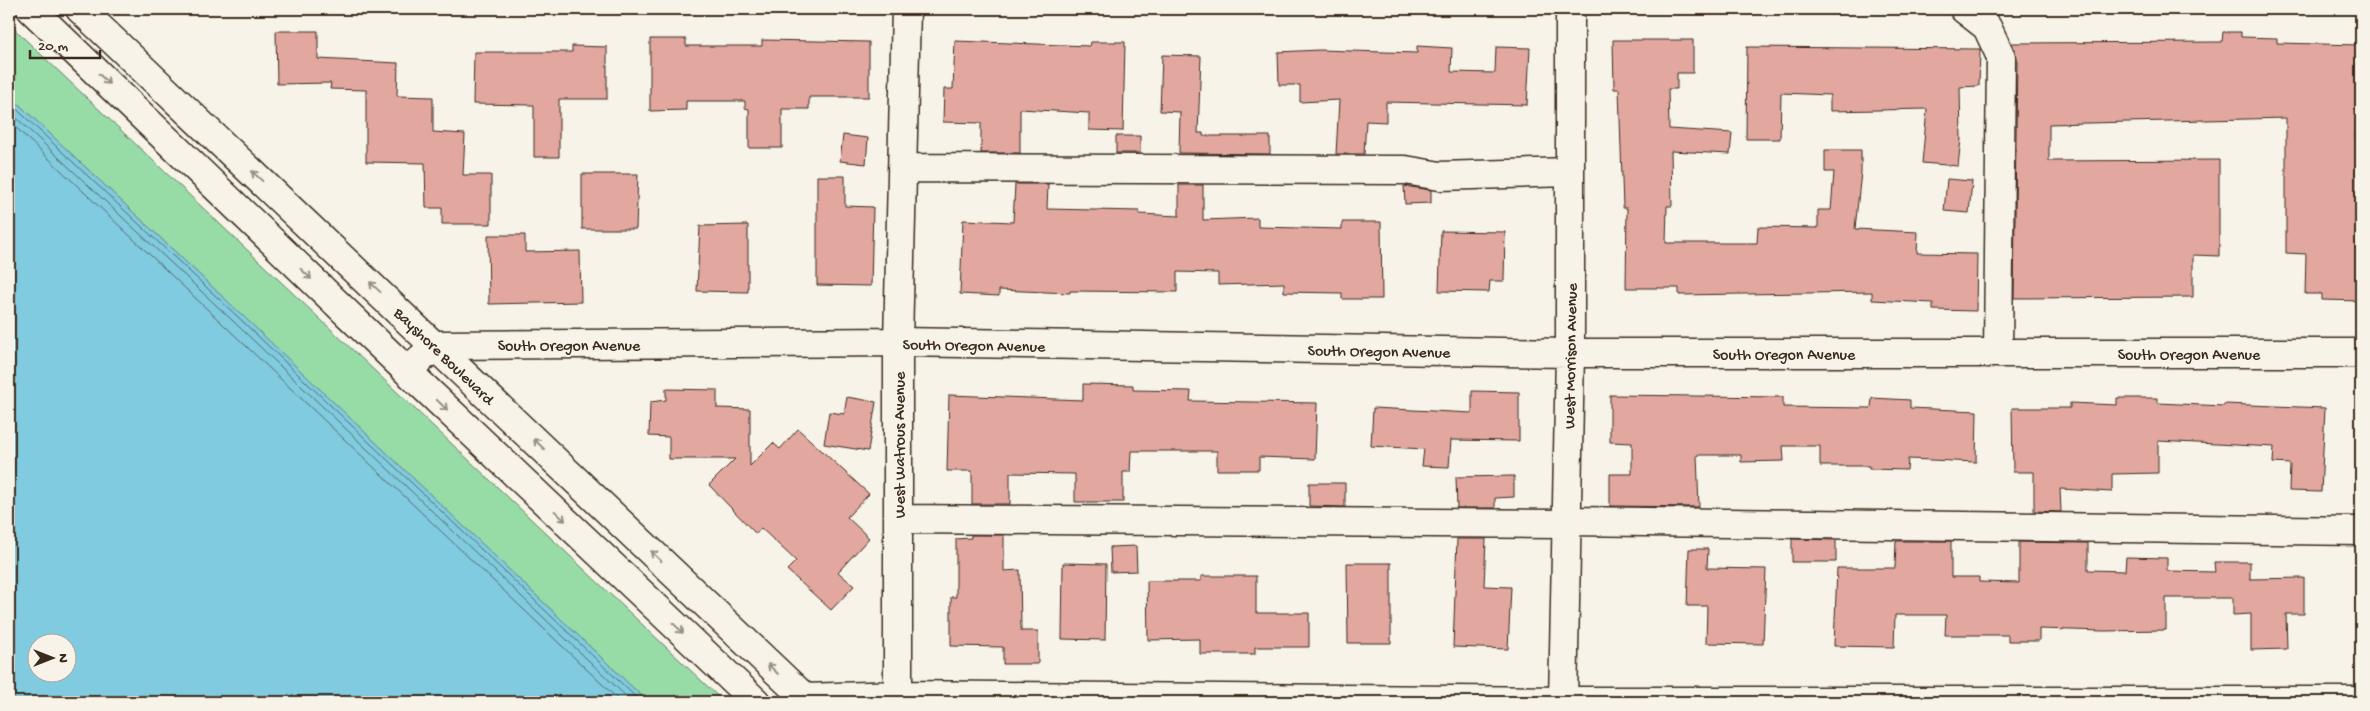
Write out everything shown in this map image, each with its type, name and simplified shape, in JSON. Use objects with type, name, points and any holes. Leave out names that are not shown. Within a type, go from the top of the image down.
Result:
[{"type":"street","points":[[31,9],[407,371],[756,702]]},
{"type":"street","name":"Bayshore Boulevard","points":[[80,9],[436,345],[807,700]]},
{"type":"street","name":"West Watrous Avenue","points":[[898,699],[898,342],[906,9]]},
{"type":"street","name":"West Morrison Avenue","points":[[1563,702],[1570,353],[1570,9]]},
{"type":"street","points":[[1964,9],[1987,27],[2001,57],[1998,353]]},
{"type":"street","points":[[902,168],[1405,170],[1440,176],[1570,172]]},
{"type":"street","name":"South Oregon Avenue","points":[[436,345],[898,342],[1570,353],[2361,353]]},
{"type":"street","points":[[407,371],[436,345]]},
{"type":"street","points":[[898,519],[1567,522],[2361,531]]},
{"type":"street","points":[[807,700],[1100,699],[1563,702],[2361,701]]},
{"type":"green space","points":[[9,24],[724,702],[648,702],[9,95]]},
{"type":"water","points":[[9,95],[240,313],[648,702],[9,702]]},
{"type":"building","points":[[276,31],[318,31],[318,59],[398,63],[397,96],[433,97],[433,132],[465,134],[463,175],[491,175],[491,224],[442,224],[442,208],[426,208],[425,163],[366,162],[366,90],[330,89],[331,83],[277,84]]},
{"type":"building","points":[[2223,32],[2241,32],[2241,37],[2277,38],[2277,43],[2361,45],[2361,103],[2358,103],[2355,138],[2361,138],[2361,301],[2322,300],[2322,294],[2305,294],[2306,254],[2286,253],[2286,118],[2049,124],[2049,161],[2219,160],[2219,256],[2193,255],[2193,297],[2014,298],[2017,57],[2012,43],[2222,42]]},
{"type":"building","points":[[650,39],[686,39],[686,46],[762,46],[762,40],[869,42],[869,97],[809,97],[809,109],[782,109],[782,148],[749,148],[749,109],[745,108],[745,101],[686,101],[686,110],[650,111]]},
{"type":"building","points":[[1613,40],[1693,40],[1693,73],[1677,73],[1677,89],[1668,89],[1669,129],[1732,133],[1730,154],[1671,151],[1672,206],[1667,206],[1666,243],[1757,243],[1758,227],[1818,228],[1818,210],[1831,210],[1834,172],[1825,172],[1825,150],[1861,150],[1861,172],[1855,229],[1918,232],[1917,253],[1977,254],[1976,311],[1933,310],[1933,303],[1872,300],[1872,292],[1679,295],[1679,288],[1626,288],[1627,208],[1623,208],[1619,89],[1614,89]]},
{"type":"building","points":[[955,41],[1090,46],[1091,42],[1125,42],[1123,131],[1089,130],[1089,113],[1020,109],[1020,153],[981,153],[981,123],[943,122],[944,89],[953,89]]},
{"type":"building","points":[[572,46],[607,47],[607,99],[559,99],[559,157],[534,157],[534,105],[473,104],[474,52],[572,52]]},
{"type":"building","points":[[1417,46],[1452,48],[1451,72],[1495,73],[1496,47],[1530,48],[1527,105],[1386,102],[1386,122],[1366,121],[1364,154],[1336,154],[1339,100],[1300,102],[1300,85],[1279,85],[1278,52],[1319,50],[1417,53]]},
{"type":"building","points":[[1747,47],[1980,49],[1979,86],[1960,87],[1961,139],[1958,166],[1922,163],[1927,109],[1830,111],[1830,95],[1781,93],[1780,139],[1746,139]]},
{"type":"building","points":[[1162,55],[1201,56],[1198,133],[1203,133],[1203,136],[1270,136],[1270,154],[1179,153],[1180,112],[1160,111]]},
{"type":"building","points":[[843,135],[868,138],[866,164],[840,161]]},
{"type":"building","points":[[1116,136],[1140,136],[1140,153],[1116,153]]},
{"type":"building","points":[[582,174],[638,174],[636,229],[582,229]]},
{"type":"building","points":[[817,176],[845,176],[845,206],[873,207],[871,286],[817,285]]},
{"type":"building","points":[[1947,179],[1972,181],[1969,213],[1944,211]]},
{"type":"building","points":[[1015,184],[1048,184],[1047,209],[1139,211],[1139,214],[1179,216],[1179,185],[1203,185],[1203,220],[1258,218],[1258,227],[1342,229],[1342,222],[1381,222],[1382,299],[1342,299],[1342,293],[1284,292],[1284,283],[1218,285],[1218,273],[1177,272],[1177,292],[1070,291],[1070,293],[999,290],[999,296],[960,294],[963,220],[1013,222]]},
{"type":"building","points":[[1404,186],[1431,190],[1431,203],[1405,204]]},
{"type":"building","points":[[748,225],[748,292],[697,291],[700,226]]},
{"type":"building","points":[[1441,231],[1505,232],[1504,281],[1490,281],[1489,292],[1439,291]]},
{"type":"building","points":[[488,235],[525,235],[525,252],[580,251],[581,302],[489,304]]},
{"type":"building","points":[[1083,384],[1133,385],[1133,390],[1191,391],[1190,401],[1317,403],[1315,459],[1259,457],[1259,470],[1217,470],[1217,451],[1131,451],[1130,472],[1123,472],[1123,502],[1075,502],[1075,474],[1010,473],[1010,504],[972,504],[972,471],[947,471],[949,395],[1083,400]]},
{"type":"building","points":[[666,389],[717,390],[717,408],[750,409],[750,466],[773,443],[780,449],[798,429],[869,494],[847,517],[869,538],[838,572],[854,586],[831,610],[787,570],[796,561],[761,528],[756,534],[709,485],[735,459],[669,459],[669,437],[649,436],[650,402],[666,400]]},
{"type":"building","points":[[1472,391],[1519,392],[1519,441],[1451,440],[1449,467],[1422,466],[1424,449],[1371,446],[1373,408],[1472,413]]},
{"type":"building","points":[[1610,395],[1783,397],[1783,407],[1871,408],[1872,398],[1910,400],[1910,408],[1977,411],[1976,462],[1908,459],[1907,470],[1869,469],[1869,466],[1820,466],[1820,446],[1783,446],[1784,461],[1741,462],[1741,455],[1697,455],[1699,507],[1610,506],[1610,474],[1632,474],[1632,443],[1610,442]]},
{"type":"building","points":[[847,397],[876,402],[868,451],[824,444],[829,412],[844,414]]},
{"type":"building","points":[[2117,398],[2157,398],[2157,403],[2325,408],[2321,492],[2289,491],[2290,464],[2273,463],[2274,447],[2158,441],[2158,473],[2112,474],[2112,492],[2060,489],[2061,512],[2034,511],[2034,472],[2013,472],[2012,408],[2070,408],[2070,403],[2117,405]]},
{"type":"building","points":[[1514,476],[1514,497],[1495,498],[1495,508],[1457,508],[1456,477]]},
{"type":"building","points":[[1309,483],[1345,483],[1345,507],[1309,506]]},
{"type":"building","points":[[971,535],[1004,535],[1004,571],[1020,570],[1021,631],[1038,631],[1038,664],[1003,664],[1003,647],[951,646],[951,597],[956,597],[956,539],[971,538]]},
{"type":"building","points":[[1457,539],[1486,539],[1484,586],[1511,587],[1508,649],[1453,647]]},
{"type":"building","points":[[1792,539],[1836,540],[1836,562],[1792,562]]},
{"type":"building","points":[[1896,541],[1951,541],[1951,577],[1979,577],[1979,582],[2019,583],[2019,542],[2088,543],[2088,570],[2125,571],[2126,557],[2167,558],[2167,571],[2215,572],[2214,562],[2250,562],[2250,579],[2304,578],[2304,614],[2286,614],[2287,649],[2251,650],[2251,614],[2233,615],[2233,598],[2166,598],[2166,630],[2039,629],[2039,641],[2008,641],[2008,635],[1945,635],[1946,615],[1895,615],[1894,647],[1834,646],[1837,568],[1895,568]]},
{"type":"building","points":[[1136,546],[1137,571],[1111,572],[1110,547]]},
{"type":"building","points":[[1689,549],[1708,549],[1707,568],[1766,569],[1763,644],[1706,643],[1707,606],[1687,606]]},
{"type":"building","points":[[1063,563],[1106,564],[1105,640],[1062,639]]},
{"type":"building","points":[[1347,563],[1391,563],[1391,643],[1348,643]]},
{"type":"building","points":[[1201,576],[1256,576],[1256,613],[1309,613],[1309,647],[1255,647],[1255,654],[1200,654],[1200,639],[1148,640],[1147,581],[1201,581]]}]
